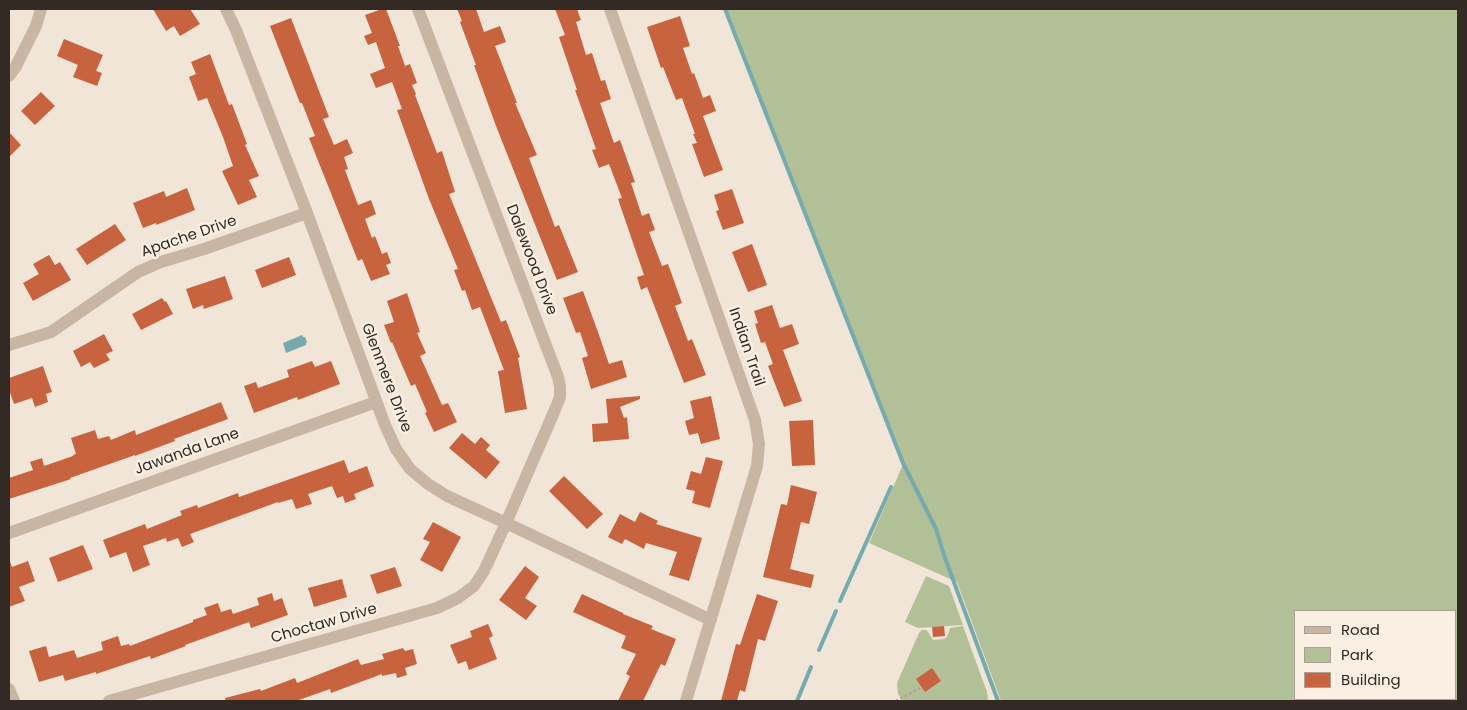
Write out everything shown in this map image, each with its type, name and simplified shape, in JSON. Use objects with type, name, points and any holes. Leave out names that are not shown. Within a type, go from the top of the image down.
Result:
[{"type":"street","points":[[9,76],[36,26],[41,9]]},
{"type":"street","name":"Glenmere Drive","points":[[226,9],[240,39],[384,425],[396,449],[410,469],[428,484],[447,496],[711,620]]},
{"type":"street","name":"Dalewood Drive","points":[[418,9],[558,377],[560,387],[560,397],[506,523]]},
{"type":"street","name":"Indian Trail","points":[[610,9],[755,420],[759,449],[758,466],[686,701]]},
{"type":"street","name":"Apache Drive","points":[[9,345],[51,332],[138,272],[161,262],[306,213]]},
{"type":"street","name":"Jawanda Lane","points":[[9,533],[376,402]]},
{"type":"street","name":"Choctaw Drive","points":[[109,701],[416,615],[444,605],[458,598],[474,586],[484,571],[506,523]]},
{"type":"street","points":[[9,689],[14,701]]},
{"type":"path","points":[[896,701],[920,688]]},
{"type":"green space","points":[[726,9],[1458,9],[1458,701],[1001,701],[957,582],[869,543],[904,462]]},
{"type":"green space","points":[[926,576],[949,586],[963,625],[918,628],[905,622]]},
{"type":"green space","points":[[963,626],[988,699],[986,701],[903,701],[898,694],[897,683],[919,633],[922,630],[926,630],[933,640],[944,639],[947,637],[950,628]]},
{"type":"water","points":[[302,335],[307,342],[306,345],[286,353],[283,343]]},
{"type":"building","points":[[153,9],[190,9],[200,24],[180,36],[174,26],[166,31]]},
{"type":"building","points":[[386,9],[400,46],[398,46],[405,66],[410,64],[417,83],[412,85],[415,95],[437,153],[442,151],[455,192],[449,194],[501,322],[506,320],[520,357],[518,358],[527,409],[505,413],[498,371],[504,370],[480,307],[472,310],[465,290],[462,291],[454,270],[458,269],[429,199],[397,110],[402,109],[392,82],[376,88],[370,74],[385,68],[376,42],[368,45],[364,36],[372,33],[365,15]]},
{"type":"building","points":[[457,9],[476,9],[484,32],[500,26],[506,42],[495,46],[517,103],[515,103],[537,155],[529,158],[555,227],[559,225],[578,272],[557,280],[496,126],[474,65],[476,65]]},
{"type":"building","points":[[555,9],[577,9],[581,20],[576,22],[586,55],[592,53],[601,81],[605,80],[611,99],[600,103],[614,143],[620,140],[635,182],[631,183],[642,216],[649,213],[655,230],[649,232],[662,266],[668,264],[682,303],[675,306],[688,341],[692,339],[706,375],[684,383],[647,287],[641,290],[637,277],[644,275],[618,199],[622,198],[609,164],[599,168],[592,150],[596,149],[559,37],[565,35]]},
{"type":"building","points":[[680,16],[690,46],[683,48],[692,74],[694,73],[703,98],[710,95],[716,111],[703,116],[723,170],[704,177],[692,144],[697,143],[693,134],[695,134],[682,98],[676,100],[663,67],[661,68],[647,27]]},
{"type":"building","points":[[291,18],[329,117],[323,119],[334,145],[347,139],[353,153],[344,157],[348,169],[345,170],[358,205],[371,200],[376,214],[365,219],[372,238],[375,236],[382,254],[387,252],[391,263],[386,265],[390,274],[371,281],[362,259],[358,261],[309,138],[315,136],[270,26]]},
{"type":"building","points":[[64,39],[103,55],[96,71],[102,73],[97,86],[73,77],[78,65],[57,56]]},
{"type":"building","points":[[210,54],[229,105],[232,104],[247,144],[245,145],[259,176],[249,180],[257,197],[238,205],[222,171],[233,166],[223,137],[207,98],[198,101],[189,77],[196,74],[191,62]]},
{"type":"building","points":[[41,92],[55,106],[35,125],[21,111]]},
{"type":"building","points":[[9,132],[21,145],[9,157]]},
{"type":"building","points":[[187,188],[195,210],[143,228],[133,203],[164,191],[166,197]]},
{"type":"building","points":[[732,189],[744,223],[723,230],[716,211],[719,210],[714,195]]},
{"type":"building","points":[[115,224],[126,240],[87,265],[76,249]]},
{"type":"building","points":[[752,244],[767,285],[748,292],[732,252]]},
{"type":"building","points":[[49,255],[55,265],[60,262],[71,280],[33,301],[23,283],[39,274],[33,264]]},
{"type":"building","points":[[289,257],[296,275],[262,288],[255,270]]},
{"type":"building","points":[[225,276],[233,299],[204,309],[203,305],[193,309],[186,289]]},
{"type":"building","points":[[583,291],[609,364],[622,360],[627,377],[591,389],[582,358],[588,356],[580,332],[576,333],[563,298]]},
{"type":"building","points":[[407,293],[420,332],[417,333],[426,353],[420,356],[442,405],[448,403],[457,422],[434,432],[415,384],[411,386],[384,325],[394,322],[387,301]]},
{"type":"building","points":[[162,298],[166,301],[173,314],[141,330],[132,314]]},
{"type":"building","points":[[772,305],[780,328],[792,324],[799,344],[783,350],[802,401],[784,407],[768,366],[773,364],[765,342],[761,343],[755,324],[758,323],[754,311]]},
{"type":"building","points":[[104,334],[113,351],[106,354],[110,360],[94,368],[90,362],[81,367],[73,351]]},
{"type":"building","points":[[312,361],[315,367],[331,361],[340,384],[298,400],[297,397],[254,413],[244,386],[256,382],[258,388],[289,377],[287,370]]},
{"type":"building","points":[[43,366],[52,392],[46,394],[48,402],[35,407],[32,398],[14,404],[9,390],[9,378]]},
{"type":"building","points":[[640,396],[640,399],[620,407],[624,418],[627,417],[629,439],[593,442],[592,424],[608,423],[606,399]]},
{"type":"building","points":[[711,396],[720,439],[701,444],[698,433],[689,435],[685,421],[694,418],[690,401]]},
{"type":"building","points":[[221,402],[228,419],[135,456],[9,499],[9,478],[33,470],[30,462],[42,458],[44,466],[73,456],[76,454],[71,438],[95,430],[98,439],[109,436],[111,440],[135,430],[136,435]]},
{"type":"building","points":[[813,420],[815,465],[792,466],[789,421]]},
{"type":"building","points":[[462,433],[475,444],[481,437],[490,445],[486,450],[500,462],[486,479],[449,448]]},
{"type":"building","points":[[706,457],[723,461],[710,508],[692,503],[695,491],[686,489],[691,471],[701,474]]},
{"type":"building","points":[[344,460],[349,473],[367,466],[374,486],[354,494],[356,499],[345,503],[343,496],[337,498],[332,486],[308,494],[312,504],[296,509],[292,499],[278,502],[190,534],[194,542],[182,547],[178,538],[167,542],[166,538],[143,546],[150,565],[133,572],[126,552],[110,558],[103,540],[145,524],[147,529],[182,515],[180,511],[197,505],[198,508],[238,493],[239,497]]},
{"type":"building","points":[[564,476],[603,514],[587,529],[549,491]]},
{"type":"building","points":[[791,485],[817,492],[809,524],[801,522],[790,569],[814,575],[811,588],[763,577],[781,504],[787,505]]},
{"type":"building","points":[[640,512],[658,521],[656,524],[702,538],[689,581],[669,575],[677,552],[646,543],[644,549],[625,539],[622,544],[608,537],[620,514],[635,522]]},
{"type":"building","points":[[433,522],[461,537],[442,572],[420,560],[430,542],[423,539]]},
{"type":"building","points":[[83,545],[93,569],[58,582],[49,558]]},
{"type":"building","points":[[9,561],[12,567],[28,561],[35,581],[19,587],[25,601],[9,607]]},
{"type":"building","points":[[525,566],[539,577],[525,598],[537,606],[526,620],[499,600]]},
{"type":"building","points":[[395,567],[402,586],[377,594],[370,575]]},
{"type":"building","points":[[342,579],[347,597],[314,607],[308,588]]},
{"type":"building","points":[[272,593],[274,601],[282,598],[288,615],[251,628],[249,622],[151,659],[150,656],[96,674],[96,672],[65,681],[63,675],[39,682],[29,651],[46,646],[49,657],[74,650],[77,658],[103,650],[101,642],[118,636],[121,646],[129,644],[130,646],[207,615],[204,608],[218,603],[221,612],[231,609],[233,614],[259,605],[257,598]]},
{"type":"building","points":[[582,594],[653,626],[651,629],[676,639],[665,666],[661,664],[643,701],[618,701],[630,676],[626,674],[636,654],[621,648],[626,636],[573,612]]},
{"type":"building","points":[[757,594],[778,601],[765,641],[758,639],[745,692],[740,690],[737,701],[721,701],[736,644],[740,645]]},
{"type":"building","points":[[488,624],[493,636],[489,638],[497,659],[469,670],[466,661],[458,664],[450,645],[472,637],[470,631]]},
{"type":"building","points":[[944,626],[945,636],[933,637],[932,627]]},
{"type":"building","points":[[403,648],[405,651],[413,649],[417,664],[405,668],[407,675],[397,678],[396,673],[382,676],[382,674],[331,693],[330,689],[296,701],[226,701],[225,698],[260,689],[261,691],[295,678],[297,683],[358,659],[361,665],[384,659],[382,654]]},
{"type":"building","points":[[932,668],[941,681],[925,692],[916,679]]},
{"type":"waterway","points":[[725,9],[903,463],[936,529],[998,701]]},
{"type":"waterway","points":[[840,601],[891,487]]},
{"type":"waterway","points":[[819,650],[836,611]]},
{"type":"waterway","points":[[797,701],[811,667]]}]
